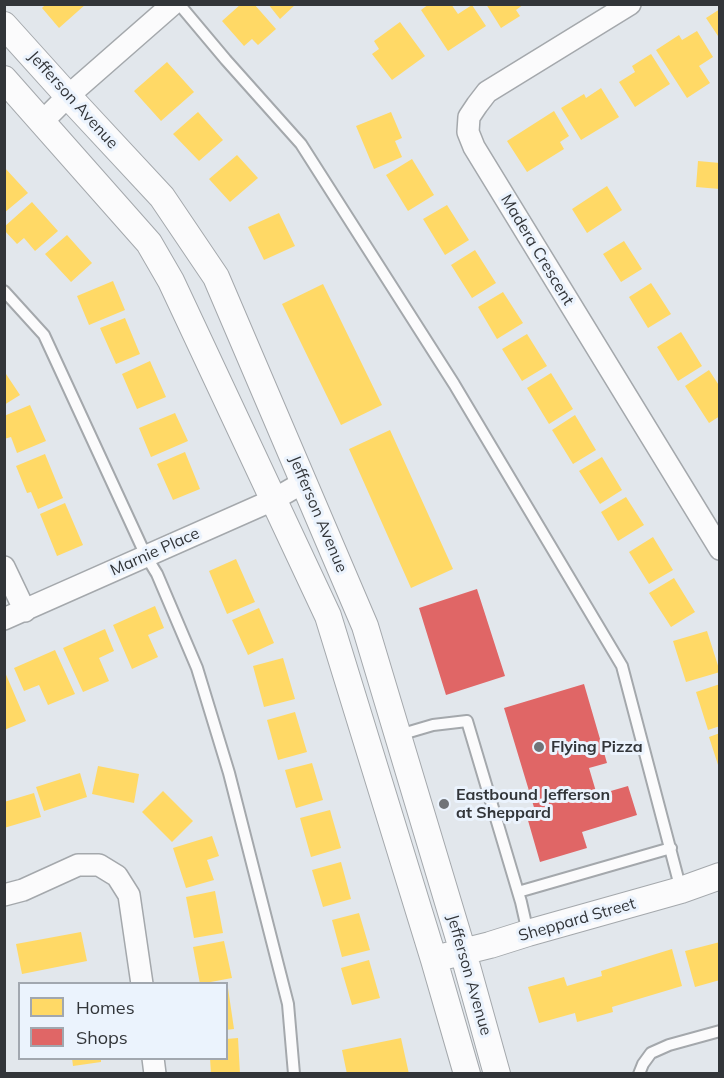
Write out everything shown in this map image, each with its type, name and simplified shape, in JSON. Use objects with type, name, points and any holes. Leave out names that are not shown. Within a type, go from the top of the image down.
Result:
[{"type":"street","points":[[42,122],[68,96],[173,4]]},
{"type":"street","name":"Madera Crescent","points":[[630,4],[488,92],[469,117],[468,132],[474,147],[720,549]]},
{"type":"street","name":"Jefferson Avenue","points":[[4,25],[162,197],[216,277],[365,626],[463,952],[496,1074]]},
{"type":"street","name":"Jefferson Avenue","points":[[4,79],[149,243],[171,281],[328,616],[467,1074]]},
{"type":"street","name":"Marnie Place","points":[[4,619],[273,500],[304,482]]},
{"type":"street","points":[[4,567],[25,610]]},
{"type":"street","points":[[4,895],[23,890],[78,866],[99,865],[117,876],[129,895],[142,982]]},
{"type":"street","name":"Sheppard Street","points":[[434,960],[681,890],[720,876]]},
{"type":"lane","points":[[179,4],[301,144],[454,384],[622,666],[681,890]]},
{"type":"lane","points":[[4,291],[44,335],[146,556],[157,574],[197,668],[229,773],[288,1004],[294,1074]]},
{"type":"lane","points":[[398,735],[433,724],[467,721],[528,933]]},
{"type":"lane","points":[[518,892],[671,848]]},
{"type":"lane","points":[[639,1074],[651,1053],[720,1031]]},
{"type":"building: Homes","points":[[46,4],[86,4],[59,28],[42,8]]},
{"type":"building: Homes","points":[[241,4],[254,4],[276,29],[258,45],[252,39],[244,46],[222,21]]},
{"type":"building: Homes","points":[[268,4],[296,4],[280,19]]},
{"type":"building: Homes","points":[[429,4],[451,4],[458,14],[472,5],[486,26],[448,51],[421,10]]},
{"type":"building: Homes","points":[[486,4],[524,4],[516,10],[520,16],[501,28]]},
{"type":"building: Homes","points":[[720,9],[720,39],[706,18]]},
{"type":"building: Homes","points":[[400,22],[425,56],[392,80],[372,54],[379,49],[374,41]]},
{"type":"building: Homes","points":[[697,31],[713,57],[699,66],[710,83],[687,98],[656,50],[679,35],[682,40]]},
{"type":"building: Homes","points":[[651,54],[670,84],[635,107],[619,82],[635,72],[632,66]]},
{"type":"building: Homes","points":[[167,62],[194,92],[161,121],[134,91]]},
{"type":"building: Homes","points":[[601,88],[619,117],[581,140],[561,108],[584,94],[586,98]]},
{"type":"building: Homes","points":[[554,111],[569,136],[560,142],[564,149],[527,172],[507,141]]},
{"type":"building: Homes","points":[[198,112],[223,140],[199,161],[173,134]]},
{"type":"building: Homes","points":[[391,112],[402,138],[395,141],[402,157],[374,169],[356,126]]},
{"type":"building: Homes","points":[[237,155],[258,178],[230,202],[209,179]]},
{"type":"building: Homes","points":[[412,159],[434,195],[408,211],[386,175]]},
{"type":"building: Homes","points":[[698,161],[720,163],[720,189],[696,187]]},
{"type":"building: Homes","points":[[4,167],[28,193],[4,213]]},
{"type":"building: Homes","points":[[607,186],[622,210],[587,233],[572,209]]},
{"type":"building: Homes","points":[[32,202],[58,231],[35,251],[24,238],[17,244],[4,230],[4,227]]},
{"type":"building: Homes","points":[[447,205],[469,240],[445,255],[423,219]]},
{"type":"building: Homes","points":[[279,213],[295,246],[264,260],[248,227]]},
{"type":"building: Homes","points":[[67,235],[92,263],[71,282],[45,254]]},
{"type":"building: Homes","points":[[624,241],[642,269],[621,282],[603,254]]},
{"type":"building: Homes","points":[[475,250],[496,283],[472,298],[451,265]]},
{"type":"building: Homes","points":[[113,281],[125,310],[89,325],[77,296]]},
{"type":"building: Homes","points":[[651,283],[671,314],[648,328],[629,297]]},
{"type":"building: Homes","points":[[323,284],[382,405],[341,425],[282,304]]},
{"type":"building: Homes","points":[[503,292],[523,323],[497,339],[478,307]]},
{"type":"building: Homes","points":[[125,318],[140,354],[116,364],[100,328]]},
{"type":"building: Homes","points":[[681,332],[702,366],[678,381],[657,347]]},
{"type":"building: Homes","points":[[527,334],[547,366],[522,381],[502,349]]},
{"type":"building: Homes","points":[[150,361],[166,397],[137,409],[122,374]]},
{"type":"building: Homes","points":[[709,370],[720,387],[720,416],[709,423],[685,386]]},
{"type":"building: Homes","points":[[4,371],[20,395],[4,405]]},
{"type":"building: Homes","points":[[551,373],[573,409],[549,424],[527,388]]},
{"type":"building: Homes","points":[[30,405],[46,441],[17,453],[11,437],[4,439],[4,416]]},
{"type":"building: Homes","points":[[175,413],[188,441],[151,457],[139,428]]},
{"type":"building: Homes","points":[[575,415],[596,450],[573,464],[552,430]]},
{"type":"building: Homes","points":[[390,430],[453,569],[411,588],[349,449]]},
{"type":"building: Homes","points":[[185,452],[200,489],[173,500],[157,464]]},
{"type":"building: Homes","points":[[45,454],[63,498],[38,509],[31,492],[27,493],[16,466]]},
{"type":"building: Homes","points":[[602,457],[622,490],[600,504],[579,471]]},
{"type":"building: Homes","points":[[626,497],[644,525],[618,541],[601,512]]},
{"type":"building: Homes","points":[[65,503],[83,545],[57,556],[40,514]]},
{"type":"building: Homes","points":[[653,537],[673,570],[649,584],[629,552]]},
{"type":"building: Homes","points":[[236,559],[255,602],[227,614],[209,571]]},
{"type":"building: Homes","points":[[674,578],[695,612],[671,627],[649,593]]},
{"type":"building: Homes","points":[[155,606],[164,628],[148,635],[158,657],[132,669],[113,625]]},
{"type":"building: Homes","points":[[259,608],[274,643],[248,655],[232,620]]},
{"type":"building: Homes","points":[[105,629],[114,651],[99,658],[109,681],[83,692],[63,648]]},
{"type":"building: Homes","points":[[707,631],[720,672],[686,682],[673,641]]},
{"type":"building: Homes","points":[[55,650],[75,694],[48,705],[39,685],[24,691],[14,668]]},
{"type":"building: Homes","points":[[283,658],[295,699],[264,707],[253,666]]},
{"type":"building: Homes","points":[[4,670],[26,721],[4,730]]},
{"type":"building: Homes","points":[[720,684],[720,726],[708,730],[696,692]]},
{"type":"building: Homes","points":[[295,712],[307,752],[278,760],[267,720]]},
{"type":"building: Homes","points":[[720,733],[720,768],[719,768],[709,737]]},
{"type":"building: Homes","points":[[312,763],[323,800],[296,808],[285,770]]},
{"type":"building: Homes","points":[[98,766],[139,774],[134,803],[92,794]]},
{"type":"building: Homes","points":[[80,773],[87,797],[44,811],[36,787]]},
{"type":"building: Homes","points":[[163,791],[193,821],[172,842],[142,812]]},
{"type":"building: Homes","points":[[34,793],[41,817],[4,828],[4,802]]},
{"type":"building: Homes","points":[[330,810],[341,848],[311,857],[300,818]]},
{"type":"building: Homes","points":[[212,836],[219,856],[207,860],[214,880],[186,888],[173,848]]},
{"type":"building: Homes","points":[[341,862],[351,899],[323,907],[312,870]]},
{"type":"building: Homes","points":[[215,891],[223,933],[194,938],[186,897]]},
{"type":"building: Homes","points":[[359,913],[370,950],[342,957],[332,920]]},
{"type":"building: Homes","points":[[81,932],[87,961],[22,974],[16,944]]},
{"type":"building: Homes","points":[[224,941],[232,978],[200,982],[193,947]]},
{"type":"building: Homes","points":[[720,942],[720,980],[695,987],[685,951]]},
{"type":"building: Homes","points":[[672,949],[682,986],[612,1007],[613,1012],[577,1022],[575,1013],[539,1023],[528,987],[564,977],[567,986],[602,976],[601,971]]},
{"type":"building: Homes","points":[[369,960],[380,998],[352,1005],[341,968]]},
{"type":"building: Homes","points":[[228,988],[234,1029],[228,1030]]},
{"type":"building: Homes","points":[[238,1038],[240,1074],[211,1074],[210,1060],[228,1060],[228,1039]]},
{"type":"building: Homes","points":[[401,1038],[409,1074],[347,1074],[342,1050]]},
{"type":"building: Homes","points":[[72,1060],[101,1060],[101,1062],[73,1066]]},
{"type":"building: Shops","points":[[477,589],[505,676],[446,695],[419,608]]},
{"type":"building: Shops","points":[[584,684],[607,763],[589,768],[597,795],[628,786],[637,815],[582,832],[587,848],[540,862],[527,817],[536,814],[504,708]]},
{"type":"place","name":"Flying Pizza","points":[[539,747]]},
{"type":"place","name":"Eastbound Jefferson at Sheppard","points":[[444,804]]}]
